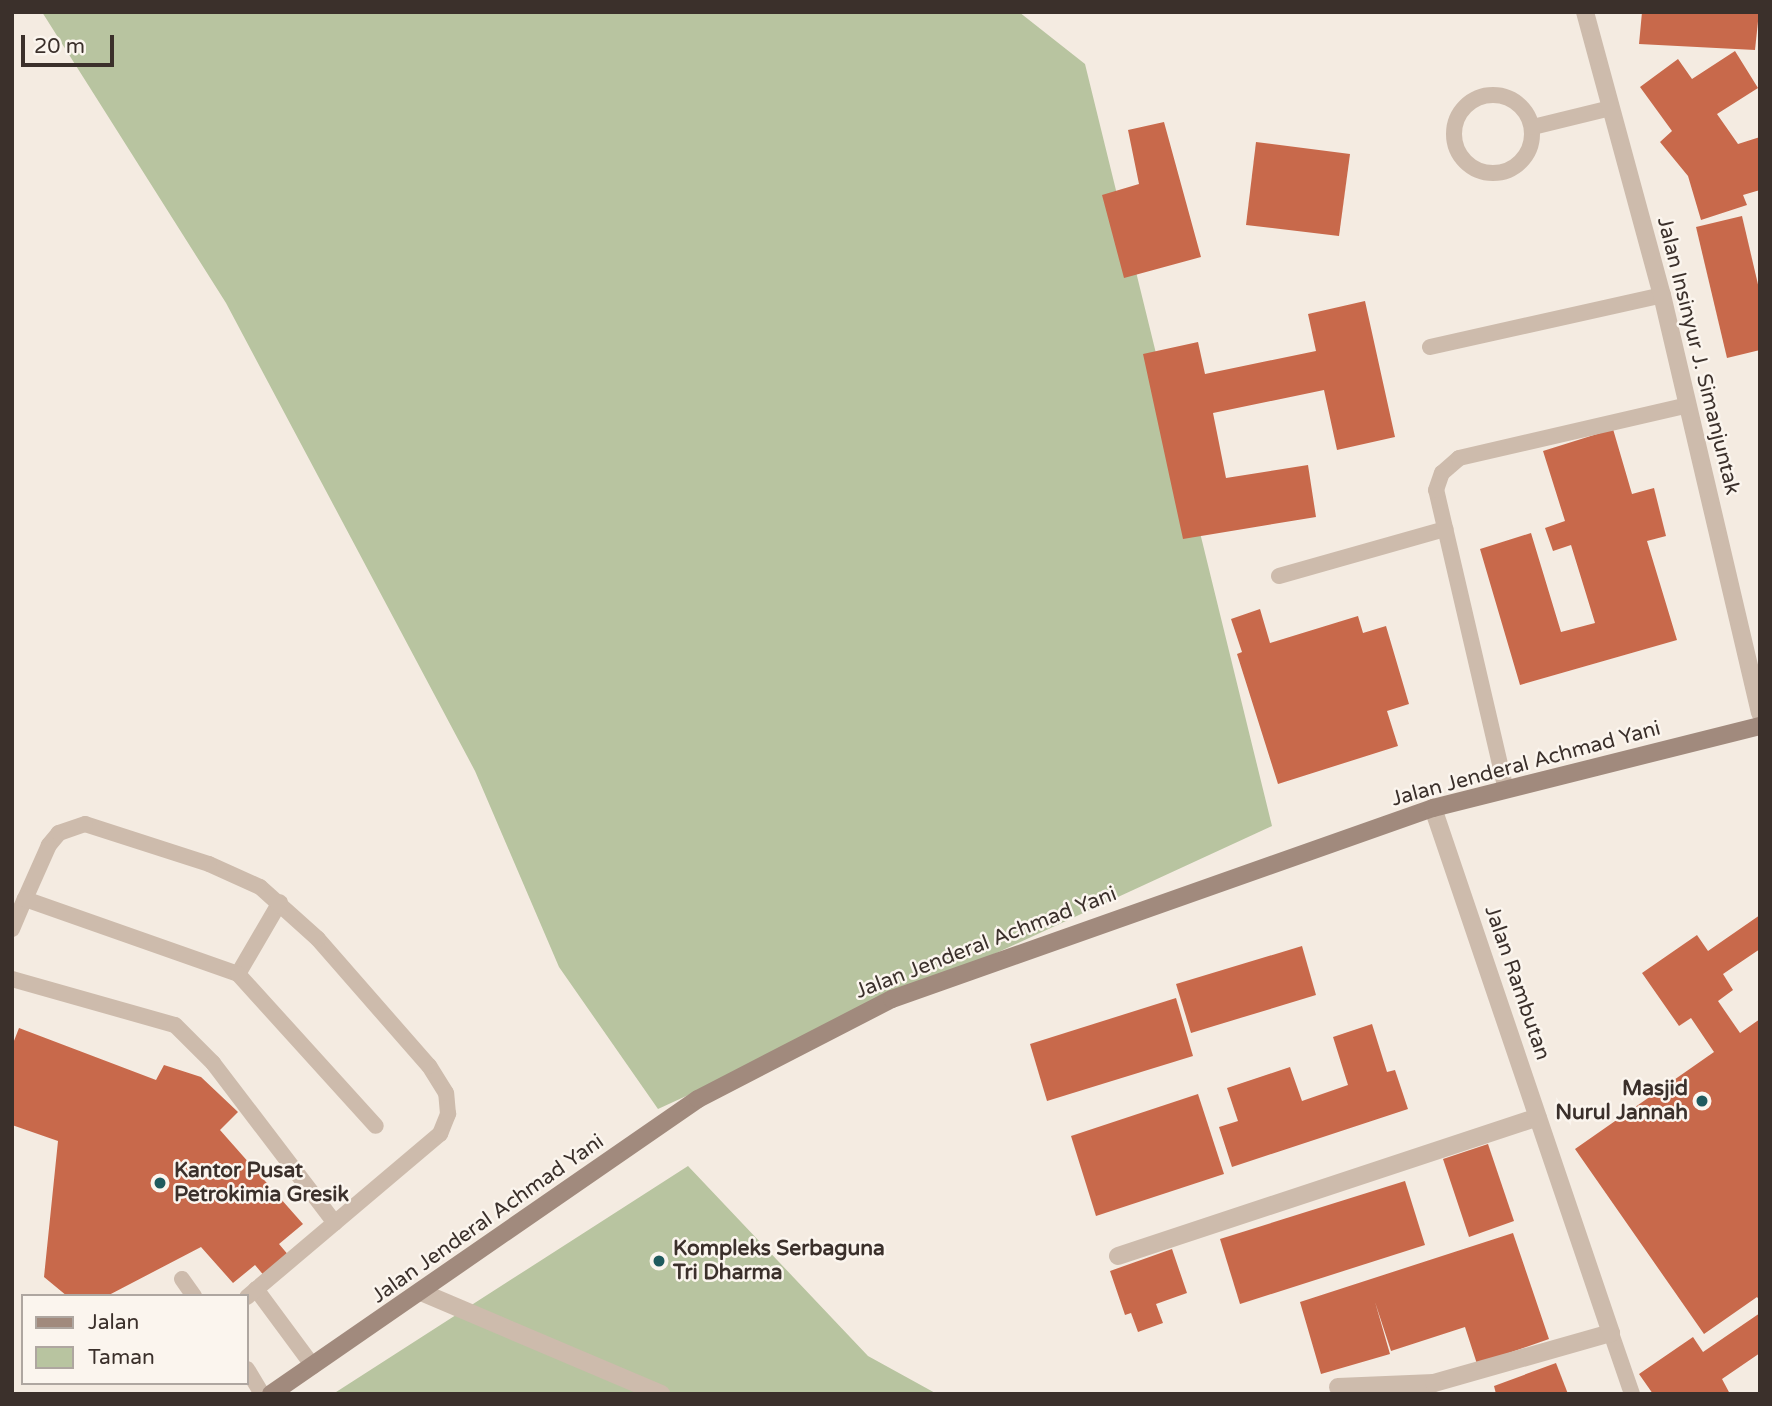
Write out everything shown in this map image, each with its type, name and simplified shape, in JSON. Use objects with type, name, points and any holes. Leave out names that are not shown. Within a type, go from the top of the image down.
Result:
[{"type":"main road","name":"Jalan Jenderal Achmad Yani","points":[[271,1394],[633,1147],[698,1099],[892,999],[1433,808],[1760,726]]},
{"type":"street","name":"Jalan Insinyur J. Simanjuntak","points":[[1585,12],[1662,295],[1760,713]]},
{"type":"street","name":"Jalan Rambutan","points":[[1433,808],[1611,1333]]},
{"type":"street","points":[[1118,1256],[1538,1117]]},
{"type":"street","points":[[421,1293],[661,1394]]},
{"type":"street","points":[[1338,1387],[1434,1383],[1611,1333]]},
{"type":"lane","points":[[1493,94],[1520,103],[1533,127],[1528,154],[1507,172],[1480,172],[1458,155],[1454,127],[1468,103],[1493,94]]},
{"type":"lane","points":[[1533,127],[1611,108]]},
{"type":"lane","points":[[1430,347],[1662,295]]},
{"type":"lane","points":[[1506,789],[1436,489],[1442,473],[1459,458],[1688,405]]},
{"type":"lane","points":[[1279,576],[1445,529]]},
{"type":"lane","points":[[12,929],[49,845],[59,833],[85,824],[209,864],[280,902],[429,1066],[446,1093],[448,1114],[440,1134],[251,1293],[313,1366]]},
{"type":"lane","points":[[25,899],[238,974],[376,1126]]},
{"type":"lane","points":[[238,974],[280,902]]},
{"type":"lane","points":[[12,979],[175,1024],[213,1063],[335,1223]]},
{"type":"lane","points":[[182,1279],[193,1294]]},
{"type":"lane","points":[[1611,1333],[1632,1394]]},
{"type":"lane","points":[[248,1371],[262,1394]]},
{"type":"green space","points":[[42,12],[1019,12],[1085,64],[1272,826],[658,1109],[559,967],[475,771],[226,303]]},
{"type":"green space","name":"Kompleks Serbaguna Tri Dharma","points":[[688,1166],[868,1356],[937,1394],[333,1394]]},
{"type":"building","points":[[1642,12],[1759,12],[1755,50],[1639,44]]},
{"type":"building","points":[[1735,51],[1758,88],[1717,114],[1738,144],[1760,137],[1760,190],[1743,195],[1747,205],[1701,220],[1688,176],[1660,142],[1672,131],[1640,87],[1678,59],[1692,79]]},
{"type":"building","points":[[1164,122],[1201,257],[1124,278],[1102,195],[1139,184],[1128,130]]},
{"type":"building","points":[[1256,142],[1350,154],[1339,236],[1246,225]]},
{"type":"building","points":[[1742,216],[1760,293],[1760,350],[1727,358],[1696,227]]},
{"type":"building","points":[[1365,301],[1395,437],[1337,450],[1324,390],[1213,413],[1226,478],[1308,465],[1316,517],[1183,539],[1143,354],[1198,342],[1205,374],[1316,351],[1308,314]]},
{"type":"building","points":[[1613,429],[1632,494],[1654,488],[1666,536],[1647,541],[1677,640],[1520,685],[1480,549],[1531,533],[1561,632],[1595,623],[1571,545],[1553,551],[1545,528],[1565,521],[1543,451]]},
{"type":"building","points":[[1260,609],[1270,643],[1358,616],[1363,633],[1386,626],[1409,704],[1387,711],[1398,746],[1278,784],[1237,654],[1242,652],[1231,619]]},
{"type":"building","name":"Masjid Nurul Jannah","points":[[1760,915],[1760,949],[1723,974],[1733,990],[1718,1001],[1740,1033],[1760,1019],[1760,1301],[1757,1297],[1704,1334],[1575,1149],[1714,1052],[1691,1018],[1679,1026],[1642,973],[1697,935],[1708,951]]},
{"type":"building","points":[[1302,946],[1316,995],[1191,1033],[1176,984]]},
{"type":"building","points":[[1176,998],[1193,1056],[1047,1101],[1030,1044]]},
{"type":"building","points":[[1372,1024],[1387,1072],[1395,1070],[1408,1109],[1232,1167],[1219,1127],[1238,1121],[1227,1088],[1290,1067],[1302,1101],[1348,1085],[1333,1037]]},
{"type":"building","name":"Kantor Pusat Petrokimia Gresik","points":[[19,1028],[156,1080],[164,1065],[201,1077],[238,1112],[220,1130],[303,1224],[279,1244],[290,1257],[266,1278],[255,1265],[233,1283],[201,1247],[111,1294],[65,1294],[44,1277],[58,1141],[12,1125],[12,1046]]},
{"type":"building","points":[[1198,1094],[1224,1174],[1096,1216],[1071,1136]]},
{"type":"building","points":[[1488,1144],[1514,1221],[1469,1237],[1443,1159]]},
{"type":"building","points":[[1405,1181],[1425,1245],[1240,1304],[1220,1239]]},
{"type":"building","points":[[1513,1233],[1549,1339],[1477,1364],[1465,1327],[1391,1351],[1375,1302],[1390,1354],[1321,1374],[1300,1302]]},
{"type":"building","points":[[1172,1249],[1187,1293],[1156,1304],[1163,1323],[1138,1332],[1131,1313],[1125,1315],[1110,1271]]},
{"type":"building","points":[[1760,1313],[1760,1353],[1722,1379],[1730,1394],[1653,1394],[1639,1374],[1693,1337],[1703,1352]]},
{"type":"building","points":[[1556,1363],[1568,1394],[1496,1394],[1494,1386]]},
{"type":"place","name":"Masjid Nurul Jannah","points":[[1702,1101]]},
{"type":"place","name":"Kantor Pusat Petrokimia Gresik","points":[[160,1183]]},
{"type":"place","name":"Kompleks Serbaguna Tri Dharma","points":[[659,1261]]}]
